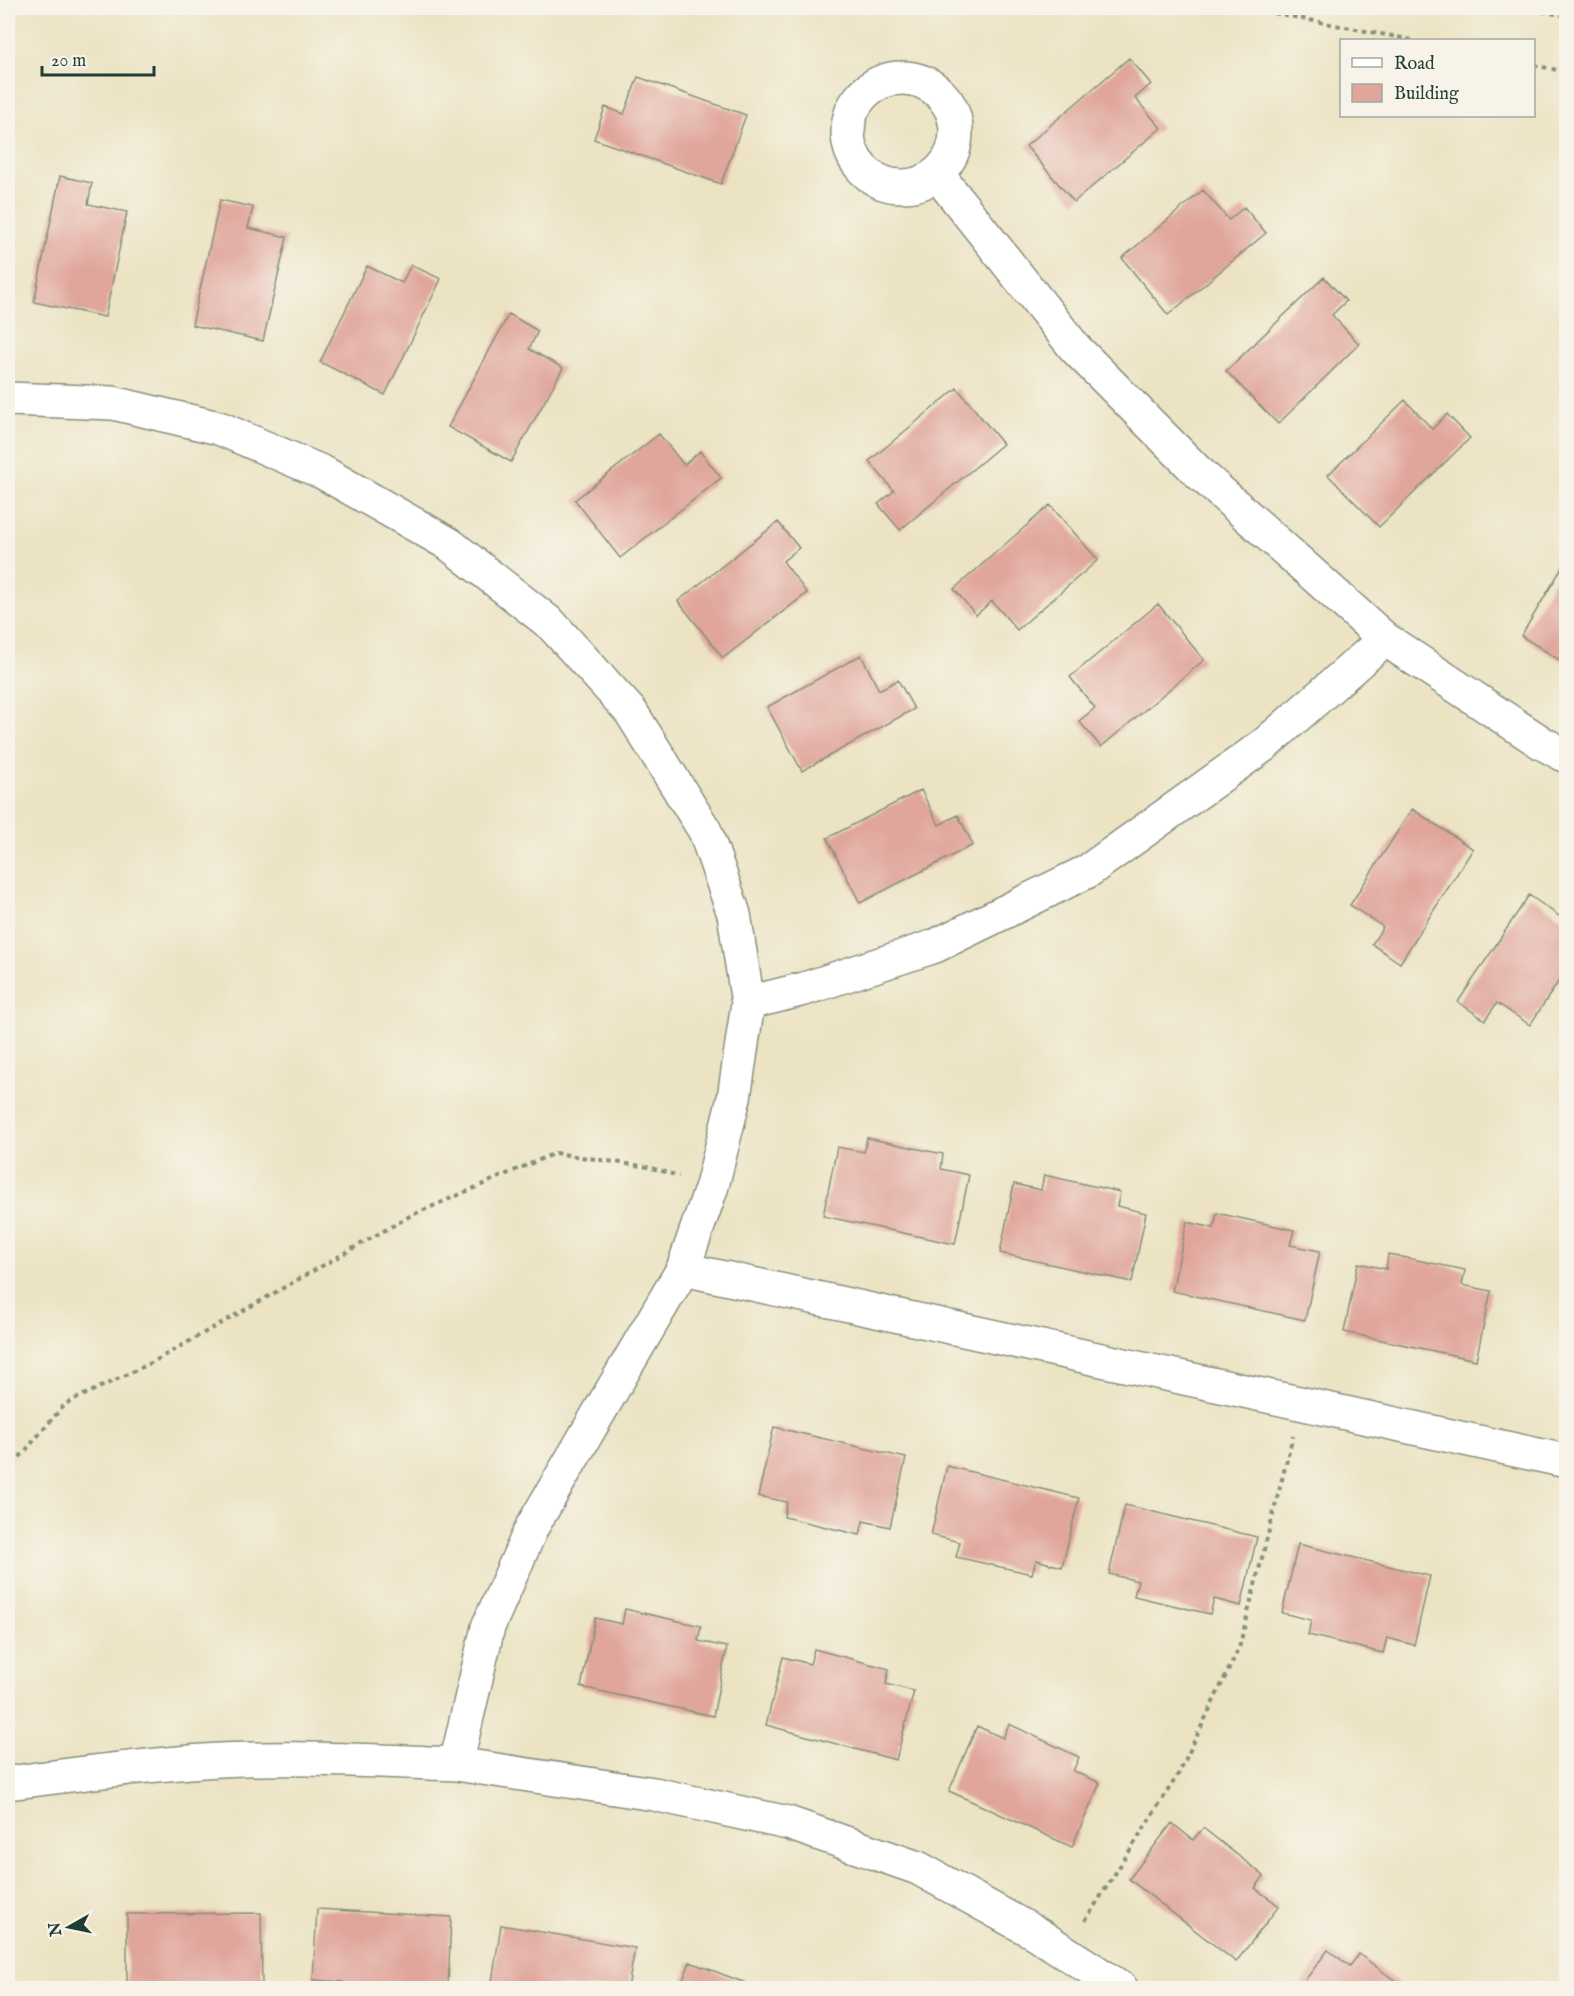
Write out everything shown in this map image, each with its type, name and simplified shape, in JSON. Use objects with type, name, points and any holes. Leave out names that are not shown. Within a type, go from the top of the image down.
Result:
[{"type":"street","points":[[937,174],[1075,348],[1197,471],[1385,639],[1542,743],[1566,756]]},
{"type":"street","points":[[8,399],[113,403],[219,428],[324,473],[449,544],[551,624],[631,712],[705,831],[734,914],[748,1003],[734,1098],[712,1186],[683,1269],[532,1527],[488,1628],[456,1764]]},
{"type":"street","points":[[748,1003],[804,989],[934,946],[1088,872],[1264,746],[1385,639]]},
{"type":"street","points":[[683,1269],[1566,1461]]},
{"type":"street","points":[[8,1783],[191,1762],[301,1758],[456,1764],[654,1794],[788,1823],[918,1868],[1037,1934],[1122,1989]]},
{"type":"path","points":[[1248,8],[1407,39]]},
{"type":"path","points":[[1525,8],[1566,16]]},
{"type":"path","points":[[1535,65],[1566,72]]},
{"type":"path","points":[[8,1471],[65,1404],[151,1363],[410,1216],[555,1153],[648,1167],[712,1186]]},
{"type":"path","points":[[1065,1952],[1179,1773],[1239,1648],[1301,1403]]},
{"type":"building","points":[[1129,58],[1151,84],[1135,98],[1161,128],[1074,202],[1026,146]]},
{"type":"building","points":[[638,77],[746,115],[721,184],[594,139],[605,107],[624,114]]},
{"type":"building","points":[[60,176],[92,183],[88,204],[127,212],[105,317],[34,302]]},
{"type":"building","points":[[1203,190],[1229,220],[1244,207],[1266,233],[1168,315],[1122,258]]},
{"type":"building","points":[[220,200],[253,207],[248,228],[287,237],[263,341],[192,325]]},
{"type":"building","points":[[411,265],[441,279],[385,395],[320,362],[367,266],[402,283]]},
{"type":"building","points":[[1324,277],[1346,301],[1332,315],[1359,344],[1278,424],[1226,371]]},
{"type":"building","points":[[509,314],[538,331],[529,349],[563,368],[511,462],[448,427]]},
{"type":"building","points":[[957,388],[1003,444],[900,530],[878,504],[894,491],[869,461]]},
{"type":"building","points":[[1405,400],[1432,429],[1447,414],[1470,438],[1379,527],[1328,475]]},
{"type":"building","points":[[659,434],[684,465],[700,451],[721,478],[620,558],[575,500]]},
{"type":"building","points":[[1050,505],[1098,560],[1017,630],[992,601],[976,615],[954,589]]},
{"type":"building","points":[[778,522],[799,548],[783,561],[807,593],[723,658],[678,601]]},
{"type":"building","points":[[1566,561],[1566,664],[1521,636]]},
{"type":"building","points":[[1158,604],[1204,660],[1101,747],[1079,721],[1095,708],[1070,677]]},
{"type":"building","points":[[861,655],[879,690],[898,680],[914,709],[802,771],[767,707]]},
{"type":"building","points":[[921,790],[939,825],[958,815],[973,845],[860,903],[827,838]]},
{"type":"building","points":[[1412,809],[1473,849],[1400,963],[1372,944],[1383,927],[1350,905]]},
{"type":"building","points":[[1529,895],[1566,921],[1566,970],[1530,1025],[1497,1003],[1485,1020],[1458,1002]]},
{"type":"building","points":[[867,1138],[943,1154],[941,1169],[969,1175],[955,1244],[823,1216],[837,1147],[864,1152]]},
{"type":"building","points":[[1044,1175],[1120,1192],[1117,1206],[1146,1213],[1132,1282],[1000,1253],[1014,1184],[1041,1190]]},
{"type":"building","points":[[1217,1213],[1294,1230],[1290,1245],[1320,1251],[1305,1320],[1172,1291],[1187,1222],[1214,1228]]},
{"type":"building","points":[[1388,1254],[1465,1270],[1462,1285],[1491,1291],[1476,1360],[1344,1332],[1358,1263],[1386,1269]]},
{"type":"building","points":[[774,1427],[906,1458],[890,1527],[863,1521],[860,1535],[784,1517],[787,1502],[758,1496]]},
{"type":"building","points":[[947,1466],[1079,1498],[1062,1567],[1036,1560],[1032,1574],[956,1557],[960,1542],[931,1535]]},
{"type":"building","points":[[1125,1505],[1257,1537],[1241,1606],[1214,1599],[1210,1614],[1134,1596],[1138,1581],[1109,1574]]},
{"type":"building","points":[[1298,1544],[1430,1576],[1414,1645],[1387,1638],[1383,1653],[1308,1635],[1311,1620],[1282,1613]]},
{"type":"building","points":[[625,1609],[701,1626],[698,1641],[727,1647],[713,1716],[581,1687],[595,1618],[622,1624]]},
{"type":"building","points":[[814,1649],[889,1669],[886,1684],[914,1691],[896,1760],[766,1725],[783,1657],[810,1664]]},
{"type":"building","points":[[1009,1724],[1079,1757],[1073,1771],[1100,1783],[1072,1847],[949,1791],[977,1726],[1003,1738]]},
{"type":"building","points":[[1172,1823],[1193,1840],[1203,1828],[1264,1876],[1255,1888],[1279,1906],[1236,1962],[1129,1879]]},
{"type":"building","points":[[317,1909],[451,1917],[448,1987],[342,1988],[343,1982],[313,1980]]},
{"type":"building","points":[[261,1913],[262,1984],[235,1984],[235,1988],[157,1988],[157,1985],[127,1984],[127,1914]]},
{"type":"building","points":[[501,1925],[635,1948],[628,1988],[491,1988]]},
{"type":"building","points":[[1328,1950],[1350,1966],[1359,1954],[1405,1988],[1299,1988]]},
{"type":"building","points":[[690,1962],[759,1988],[680,1988]]}]
